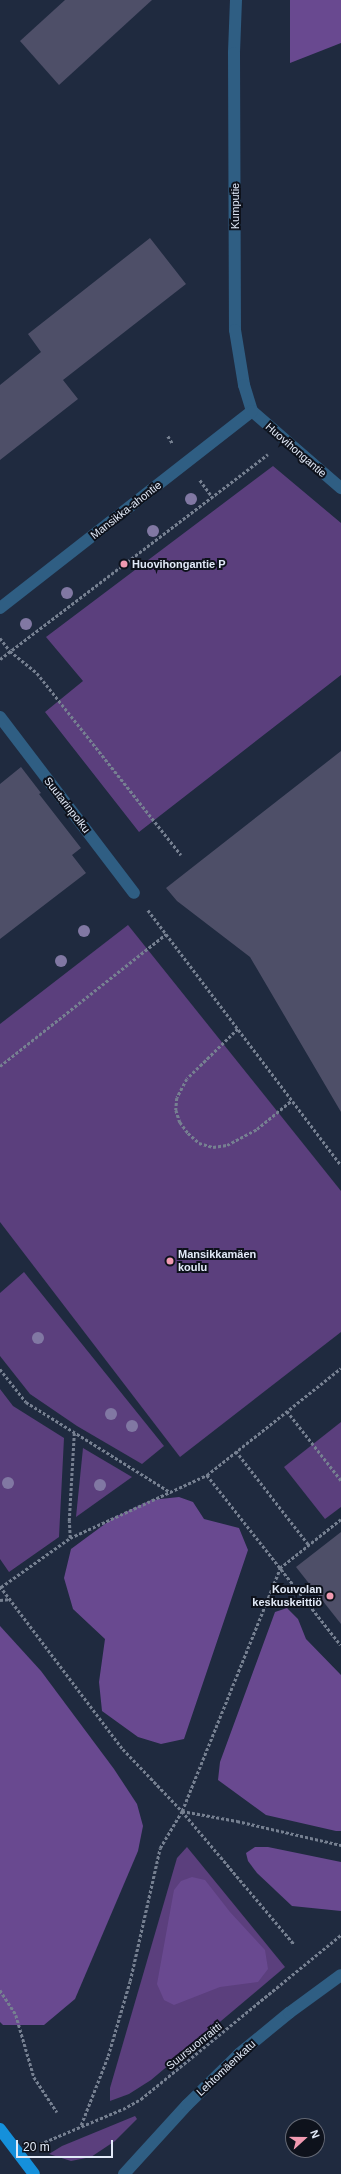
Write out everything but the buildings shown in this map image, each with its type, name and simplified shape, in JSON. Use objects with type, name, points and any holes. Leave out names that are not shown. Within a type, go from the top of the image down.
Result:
[{"type":"main road","points":[[0,2129],[34,2174]]},
{"type":"street","name":"Kumputie","points":[[236,0],[234,53],[235,330],[244,385],[252,411]]},
{"type":"street","name":"Huovihongantie","points":[[252,411],[341,488]]},
{"type":"street","name":"Mansikka-ahontie","points":[[0,608],[252,411]]},
{"type":"street","name":"Suutarinpolku","points":[[0,717],[134,892]]},
{"type":"street","name":"Lehtomäenkatu","points":[[124,2174],[187,2104],[239,2054],[289,2013],[341,1975]]},
{"type":"path","points":[[0,660],[267,455]]},
{"type":"path","points":[[0,638],[10,651],[37,673],[180,855]]},
{"type":"path","points":[[134,892],[341,1165]]},
{"type":"path","points":[[0,1066],[166,934]]},
{"type":"path","points":[[238,1029],[187,1078],[177,1098],[176,1110],[180,1122],[188,1133],[199,1143],[213,1147],[228,1146],[257,1130],[292,1100]]},
{"type":"path","points":[[294,1944],[182,1811],[123,1749],[1,1587],[70,1538],[207,1475],[341,1368]]},
{"type":"path","points":[[0,1369],[26,1402],[170,1492]]},
{"type":"path","points":[[286,1411],[341,1480]]},
{"type":"path","points":[[70,1538],[69,1521],[74,1433]]},
{"type":"path","points":[[236,1451],[309,1545]]},
{"type":"path","points":[[207,1475],[341,1645]]},
{"type":"path","points":[[81,2125],[108,2056],[130,1981],[160,1848],[182,1811],[280,1568],[341,1519]]},
{"type":"path","points":[[0,1600],[11,1599]]},
{"type":"path","points":[[182,1811],[236,1821],[341,1845]]},
{"type":"path","name":"Suursuonraitti","points":[[41,2143],[81,2125],[123,2109],[141,2099],[341,1935]]},
{"type":"path","points":[[0,1990],[16,2015],[34,2077],[57,2112]]},
{"type":"shaded area","points":[[290,0],[341,0],[341,43],[290,63]]},
{"type":"shaded area","points":[[273,466],[341,523],[341,675],[139,832],[45,712],[83,681],[46,637]]},
{"type":"shaded area","points":[[128,925],[341,1191],[341,1332],[180,1457],[0,1222],[0,1024]]},
{"type":"shaded area","points":[[24,1272],[164,1446],[142,1464],[77,1426],[30,1394],[0,1356],[0,1293]]},
{"type":"shaded area","points":[[0,1389],[13,1406],[64,1438],[59,1537],[9,1572],[0,1559]]},
{"type":"shaded area","points":[[341,1422],[341,1507],[325,1519],[284,1467]]},
{"type":"shaded area","points":[[83,1448],[132,1477],[76,1517]]},
{"type":"shaded area","points":[[179,1497],[193,1502],[204,1519],[239,1528],[248,1550],[184,1739],[161,1744],[138,1737],[102,1711],[99,1682],[105,1639],[73,1609],[64,1578],[71,1549],[113,1518],[151,1500]]},
{"type":"shaded area","points":[[287,1608],[298,1619],[306,1639],[341,1675],[341,1831],[266,1815],[218,1780],[220,1762],[275,1612]]},
{"type":"shaded area","points":[[0,1626],[41,1671],[114,1769],[137,1804],[143,1826],[138,1851],[75,1999],[44,2025],[3,2025],[0,2022]]},
{"type":"shaded area","points":[[187,1847],[285,1967],[151,2080],[129,2094],[110,2101],[110,2088],[177,1858]]},
{"type":"shaded area","points":[[255,1847],[268,1847],[341,1862],[341,1911],[292,1906],[257,1873],[248,1861],[246,1853]]},
{"type":"shaded area","points":[[192,1877],[205,1880],[230,1912],[265,1950],[268,1969],[258,1982],[220,1987],[174,2005],[164,2000],[157,1984],[174,1890],[181,1881]]},
{"type":"shaded area","points":[[135,2116],[137,2119],[115,2141],[91,2157],[71,2161],[49,2154],[62,2146]]},
{"type":"place","name":"Huovihongantie P","points":[[124,564]]},
{"type":"place","name":"Mansikkamäen koulu","points":[[170,1261]]},
{"type":"place","name":"Kouvolan keskuskeittiö","points":[[330,1596]]}]
